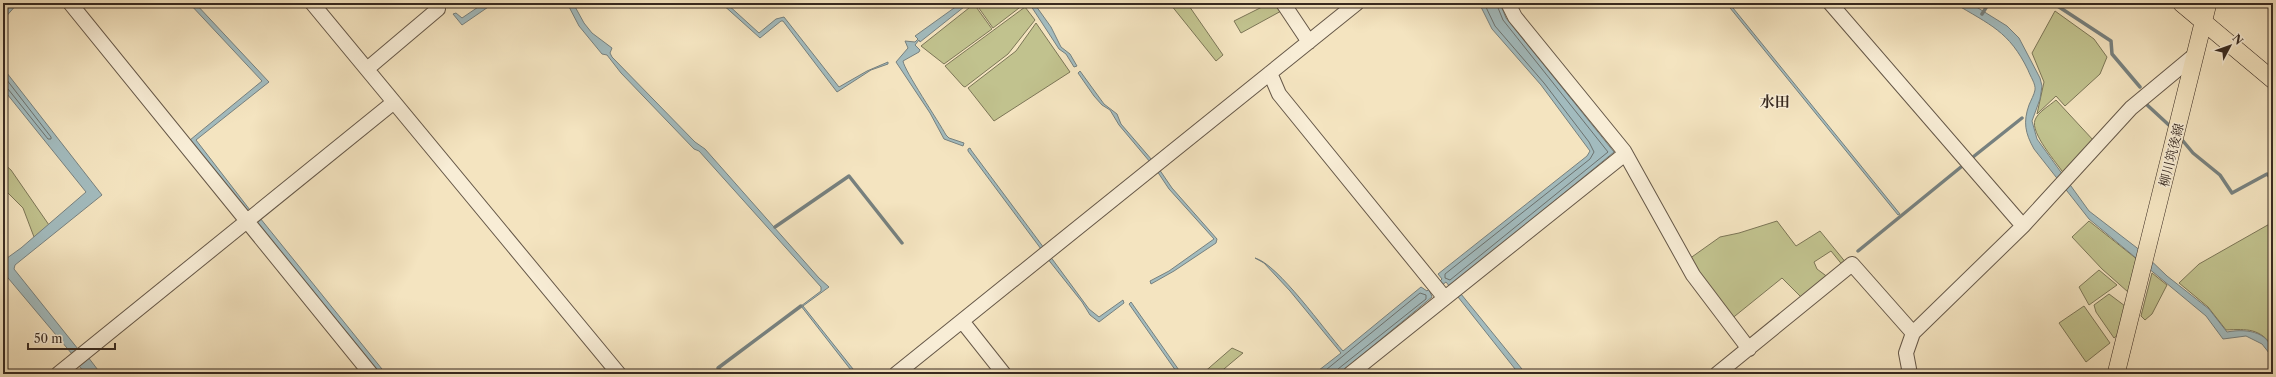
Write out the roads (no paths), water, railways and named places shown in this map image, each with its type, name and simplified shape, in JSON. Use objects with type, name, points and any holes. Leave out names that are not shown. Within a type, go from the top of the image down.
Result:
[{"type":"main road","points":[[2181,3],[2273,80]]},
{"type":"main road","name":"柳川筑後線","points":[[2116,374],[2146,260],[2208,3]]},
{"type":"street","points":[[70,3],[371,374]]},
{"type":"street","points":[[312,3],[619,374]]},
{"type":"street","points":[[1283,3],[1309,42]]},
{"type":"street","points":[[896,374],[1357,3]]},
{"type":"street","points":[[1508,3],[1515,17],[1625,154],[1693,275],[1749,349]]},
{"type":"street","points":[[1830,3],[2023,226]]},
{"type":"street","points":[[367,69],[438,9]]},
{"type":"street","points":[[1910,374],[1906,353],[1913,333],[2023,226],[2131,108],[2196,54]]},
{"type":"street","points":[[1270,73],[1279,94],[1444,297]]},
{"type":"street","points":[[58,374],[394,102]]},
{"type":"street","points":[[1353,373],[1444,297],[1452,293],[1625,154]]},
{"type":"street","points":[[1718,374],[1852,264],[1913,333]]},
{"type":"street","points":[[962,321],[1004,374]]},
{"type":"water","points":[[3,3],[18,3],[3,20]]},
{"type":"water","points":[[189,3],[195,3],[269,82],[196,140],[250,210],[248,213],[190,140],[262,81]]},
{"type":"water","points":[[484,3],[494,3],[462,25],[453,14],[456,13],[462,18]]},
{"type":"water","points":[[567,3],[573,3],[584,23],[592,33],[612,48],[610,53],[612,57],[695,142],[705,149],[819,278],[829,287],[803,306],[857,374],[854,374],[801,306],[821,291],[821,287],[699,151],[694,149],[621,73],[607,55],[602,54],[579,26]]},
{"type":"water","points":[[721,3],[726,3],[759,33],[776,19],[784,17],[839,87],[867,71],[888,62],[888,64],[871,70],[837,92],[783,21],[760,38]]},
{"type":"water","points":[[961,3],[969,3],[920,42],[919,40],[915,45],[920,50],[919,52],[903,61],[915,85],[946,135],[949,138],[964,143],[963,146],[944,139],[930,113],[896,62],[908,48],[905,41],[915,42],[918,39],[915,36]]},
{"type":"water","points":[[1029,3],[1034,3],[1051,27],[1061,47],[1070,54],[1077,66],[1074,67],[1066,54],[1059,49]]},
{"type":"water","points":[[1479,3],[1500,3],[1506,18],[1614,152],[1450,287],[1446,282],[1442,285],[1439,282],[1442,279],[1438,274],[1587,156],[1590,151],[1541,85],[1492,29]]},
{"type":"water","points":[[1726,3],[1729,3],[1900,214],[1898,215]]},
{"type":"water","points":[[1954,3],[1970,3],[2007,26],[2019,38],[2040,78],[2042,86],[2040,99],[2032,121],[2037,139],[2089,211],[2141,251],[2167,276],[2209,309],[2227,332],[2251,332],[2264,337],[2269,342],[2272,349],[2273,358],[2262,344],[2246,336],[2223,339],[2206,316],[2089,219],[2034,149],[2029,138],[2026,127],[2026,117],[2029,105],[2035,92],[2035,85],[2021,57],[2006,37]]},
{"type":"water","points":[[3,68],[102,195],[15,265],[14,269],[78,349],[72,354],[3,272],[3,261],[21,248],[86,192],[3,89]]},
{"type":"water","points":[[1080,71],[1104,104],[1117,114],[1121,124],[1152,160],[1150,162],[1119,125],[1110,110],[1102,105],[1094,96],[1078,73]]},
{"type":"water","points":[[970,148],[1044,248],[1041,249],[968,151]]},
{"type":"water","points":[[1159,169],[1172,188],[1217,239],[1216,243],[1174,271],[1151,284],[1150,281],[1169,271],[1214,239],[1169,189],[1157,171]]},
{"type":"water","points":[[260,218],[386,374],[381,374],[256,221]]},
{"type":"water","points":[[1050,256],[1089,309],[1099,317],[1123,300],[1124,303],[1099,322],[1090,315],[1082,302],[1047,258]]},
{"type":"water","points":[[1255,258],[1265,263],[1276,272],[1301,299],[1343,351],[1421,287],[1427,291],[1429,289],[1432,297],[1339,374],[1314,374],[1341,353],[1290,291],[1264,263]]},
{"type":"water","points":[[1461,294],[1526,374],[1519,374],[1458,297]]},
{"type":"water","points":[[1131,302],[1182,374],[1178,374],[1129,304]]},
{"type":"water","points":[[88,357],[101,374],[86,374],[78,365]]},
{"type":"waterway","points":[[1982,14],[1989,3]]},
{"type":"waterway","points":[[2053,3],[2111,41],[2112,54],[2140,87]]},
{"type":"waterway","points":[[2145,103],[2171,127]]},
{"type":"waterway","points":[[1973,157],[2022,118]]},
{"type":"waterway","points":[[2183,141],[2193,153],[2220,175],[2232,193],[2267,174],[2273,180]]},
{"type":"waterway","points":[[1858,251],[1961,167]]},
{"type":"waterway","points":[[775,227],[849,176],[902,243]]},
{"type":"waterway","points":[[723,374],[718,368],[801,306]]},
{"type":"district","name":"水田","points":[[1775,101]]}]
